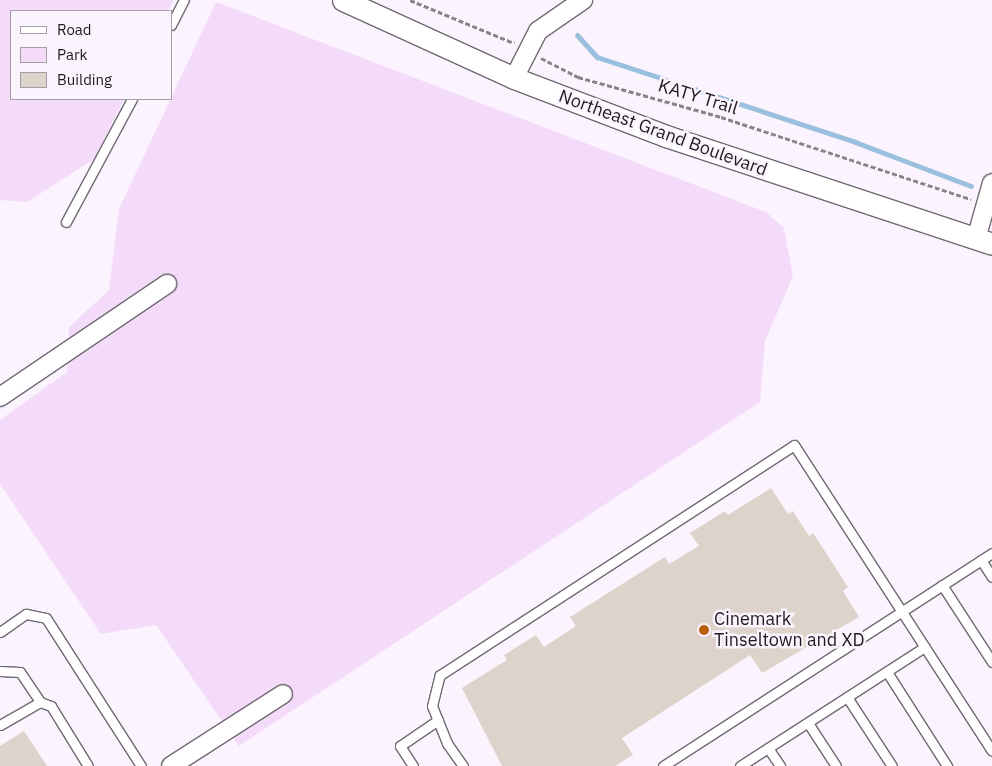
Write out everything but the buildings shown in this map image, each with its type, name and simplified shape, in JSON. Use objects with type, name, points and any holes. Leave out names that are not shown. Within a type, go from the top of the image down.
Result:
[{"type":"street","name":"Northeast Grand Boulevard","points":[[343,0],[514,78],[796,182],[984,242]]},
{"type":"street","points":[[514,78],[526,49],[538,31],[583,0]]},
{"type":"street","points":[[984,242],[986,204],[992,183]]},
{"type":"street","points":[[0,397],[167,284]]},
{"type":"street","points":[[171,766],[283,694]]},
{"type":"lane","points":[[172,23],[184,0]]},
{"type":"lane","points":[[66,222],[131,100]]},
{"type":"lane","points":[[463,766],[432,706],[440,675],[794,445],[992,751]]},
{"type":"lane","points":[[663,766],[992,553]]},
{"type":"lane","points":[[981,560],[992,577]]},
{"type":"lane","points":[[942,585],[992,662]]},
{"type":"lane","points":[[0,632],[26,614],[46,618],[141,766]]},
{"type":"lane","points":[[740,766],[926,647]]},
{"type":"lane","points":[[0,671],[20,672],[40,702],[51,706],[88,766]]},
{"type":"lane","points":[[887,672],[947,766]]},
{"type":"lane","points":[[847,697],[892,766]]},
{"type":"lane","points":[[0,725],[40,702]]},
{"type":"lane","points":[[413,766],[400,746],[438,720]]},
{"type":"lane","points":[[808,722],[836,766]]},
{"type":"lane","points":[[768,748],[780,766]]},
{"type":"path","name":"KATY Trail","points":[[410,0],[526,49],[578,77],[721,117],[986,204]]},
{"type":"green space","points":[[0,0],[174,0],[169,10],[10,10],[10,100],[124,100],[94,159],[27,202],[0,200]]},
{"type":"green space","points":[[216,2],[766,212],[784,228],[793,276],[765,341],[760,402],[239,746],[156,625],[101,634],[0,484],[0,420],[67,372],[69,327],[109,290],[119,209],[170,100],[172,100],[172,96]]},
{"type":"waterway","points":[[577,35],[597,57],[855,142],[971,186]]},
{"type":"place","name":"Cinemark Tinseltown and XD","points":[[704,630]]}]
